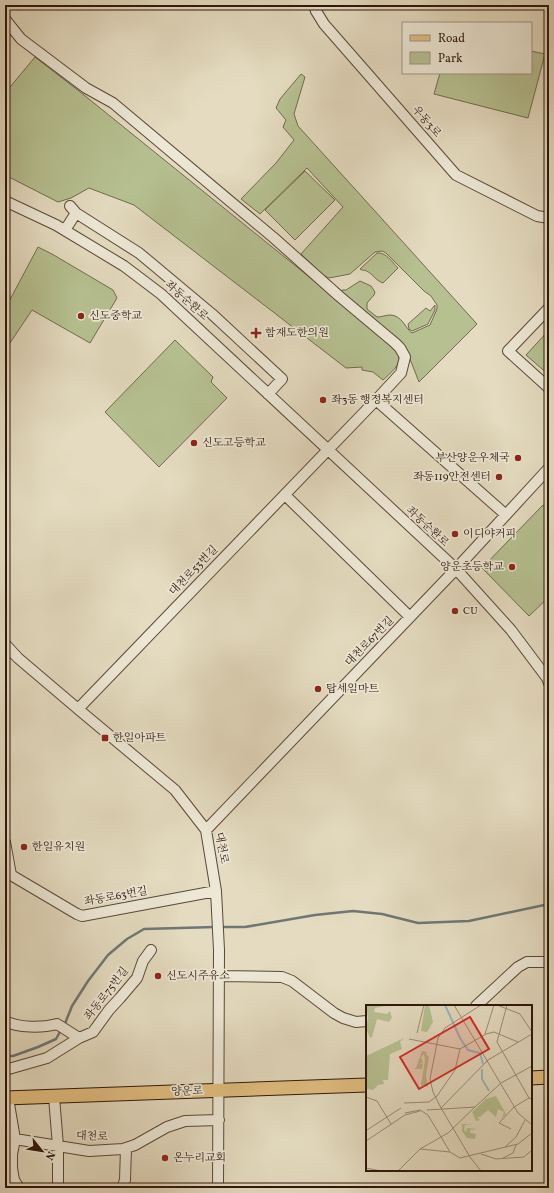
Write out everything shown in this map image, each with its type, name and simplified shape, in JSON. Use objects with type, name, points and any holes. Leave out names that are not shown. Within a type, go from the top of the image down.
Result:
[{"type":"main road","points":[[532,1078],[549,1077]]},
{"type":"main road","name":"양운로","points":[[6,1098],[366,1085]]},
{"type":"street","name":"우동3로","points":[[314,5],[324,24],[456,174],[537,216],[549,218]]},
{"type":"street","points":[[5,19],[21,39],[86,88],[113,103],[274,238],[400,348],[405,357],[401,373],[328,451]]},
{"type":"street","name":"좌동순환로","points":[[5,201],[65,230],[124,266],[161,294],[456,569],[511,630],[547,678],[549,683]]},
{"type":"street","points":[[65,230],[73,210],[139,253],[212,314],[282,378],[268,394]]},
{"type":"street","points":[[549,308],[508,351],[549,388]]},
{"type":"street","points":[[376,400],[506,515]]},
{"type":"street","name":"대천로53번길","points":[[78,709],[328,451]]},
{"type":"street","name":"대천로67번길","points":[[206,830],[456,569],[549,468]]},
{"type":"street","points":[[285,495],[410,617]]},
{"type":"street","name":"대천로","points":[[5,644],[18,658],[175,790],[206,830],[216,891],[219,950],[218,1188]]},
{"type":"street","points":[[5,842],[8,875]]},
{"type":"street","name":"좌동로63번길","points":[[8,875],[82,916],[216,891]]},
{"type":"street","name":"좌동로75번길","points":[[5,1070],[47,1058],[79,1038],[93,1032],[109,1010],[137,978],[143,961],[151,950]]},
{"type":"street","points":[[477,1005],[518,967],[527,962],[549,962]]},
{"type":"street","points":[[218,976],[282,977],[292,981],[334,1013],[343,1018],[356,1022],[366,1021]]},
{"type":"street","points":[[5,1021],[21,1026],[46,1027],[57,1024],[79,1038]]},
{"type":"street","points":[[54,1096],[58,1188]]},
{"type":"street","name":"양운로","points":[[6,1098],[14,1139],[12,1168],[14,1180],[19,1188]]},
{"type":"street","name":"대천로","points":[[56,1146],[89,1150],[126,1148],[135,1145],[167,1126],[185,1121],[219,1120]]},
{"type":"street","points":[[14,1139],[56,1146]]},
{"type":"street","points":[[122,1188],[125,1180],[126,1148]]},
{"type":"green space","points":[[532,51],[545,54],[528,118],[434,94],[440,74],[532,74]]},
{"type":"green space","points":[[35,57],[391,343],[396,349],[399,359],[393,371],[383,380],[373,372],[362,370],[362,367],[346,368],[134,205],[89,188],[71,198],[58,202],[5,175],[5,93]]},
{"type":"green space","points":[[301,74],[305,77],[294,114],[298,126],[477,324],[419,382],[406,349],[342,294],[342,290],[346,290],[360,281],[371,286],[375,292],[367,303],[367,309],[377,317],[390,315],[398,317],[412,333],[430,325],[437,309],[437,305],[431,296],[424,291],[386,253],[382,251],[375,252],[350,274],[329,278],[323,275],[301,254],[343,207],[307,168],[260,214],[241,199],[276,163],[294,140],[283,127],[286,120],[276,108],[280,99]]},
{"type":"green space","points":[[305,171],[335,200],[295,240],[265,210]]},
{"type":"green space","points":[[38,247],[113,290],[117,298],[90,343],[32,310],[8,346],[5,344],[5,309]]},
{"type":"green space","points":[[377,253],[386,256],[398,268],[383,283],[365,270],[360,269]]},
{"type":"green space","points":[[435,305],[435,310],[428,324],[412,331],[409,329],[408,324],[426,308],[430,311]]},
{"type":"green space","points":[[549,330],[549,375],[526,355]]},
{"type":"green space","points":[[175,340],[213,377],[211,382],[227,398],[159,467],[105,412]]},
{"type":"green space","name":"양운초등학교","points":[[543,505],[549,513],[549,597],[529,616],[482,568]]},
{"type":"waterway","points":[[220,927],[245,927],[315,915],[353,911],[382,914],[418,923],[469,921],[549,904]]},
{"type":"waterway","points":[[64,1026],[72,1006],[88,981],[108,955],[127,939],[144,929],[215,927]]},
{"type":"waterway","points":[[5,1056],[13,1056],[56,1039],[61,1030]]},
{"type":"place","name":"신도중학교","points":[[81,316]]},
{"type":"place","name":"함재도한의원","points":[[256,333]]},
{"type":"place","name":"좌3동 행정복지센터","points":[[323,400]]},
{"type":"place","name":"신도고등학교","points":[[194,443]]},
{"type":"place","name":"부산양운우체국","points":[[518,458]]},
{"type":"place","name":"좌동119안전센터","points":[[499,477]]},
{"type":"place","name":"이디야커피","points":[[455,534]]},
{"type":"place","name":"양운초등학교","points":[[512,567]]},
{"type":"place","name":"CU","points":[[455,611]]},
{"type":"place","name":"탑세일마트","points":[[318,689]]},
{"type":"place","name":"한일아파트","points":[[105,738]]},
{"type":"place","name":"한일유치원","points":[[24,847]]},
{"type":"place","name":"신도시주유소","points":[[158,976]]},
{"type":"place","name":"온누리교회","points":[[165,1158]]}]
